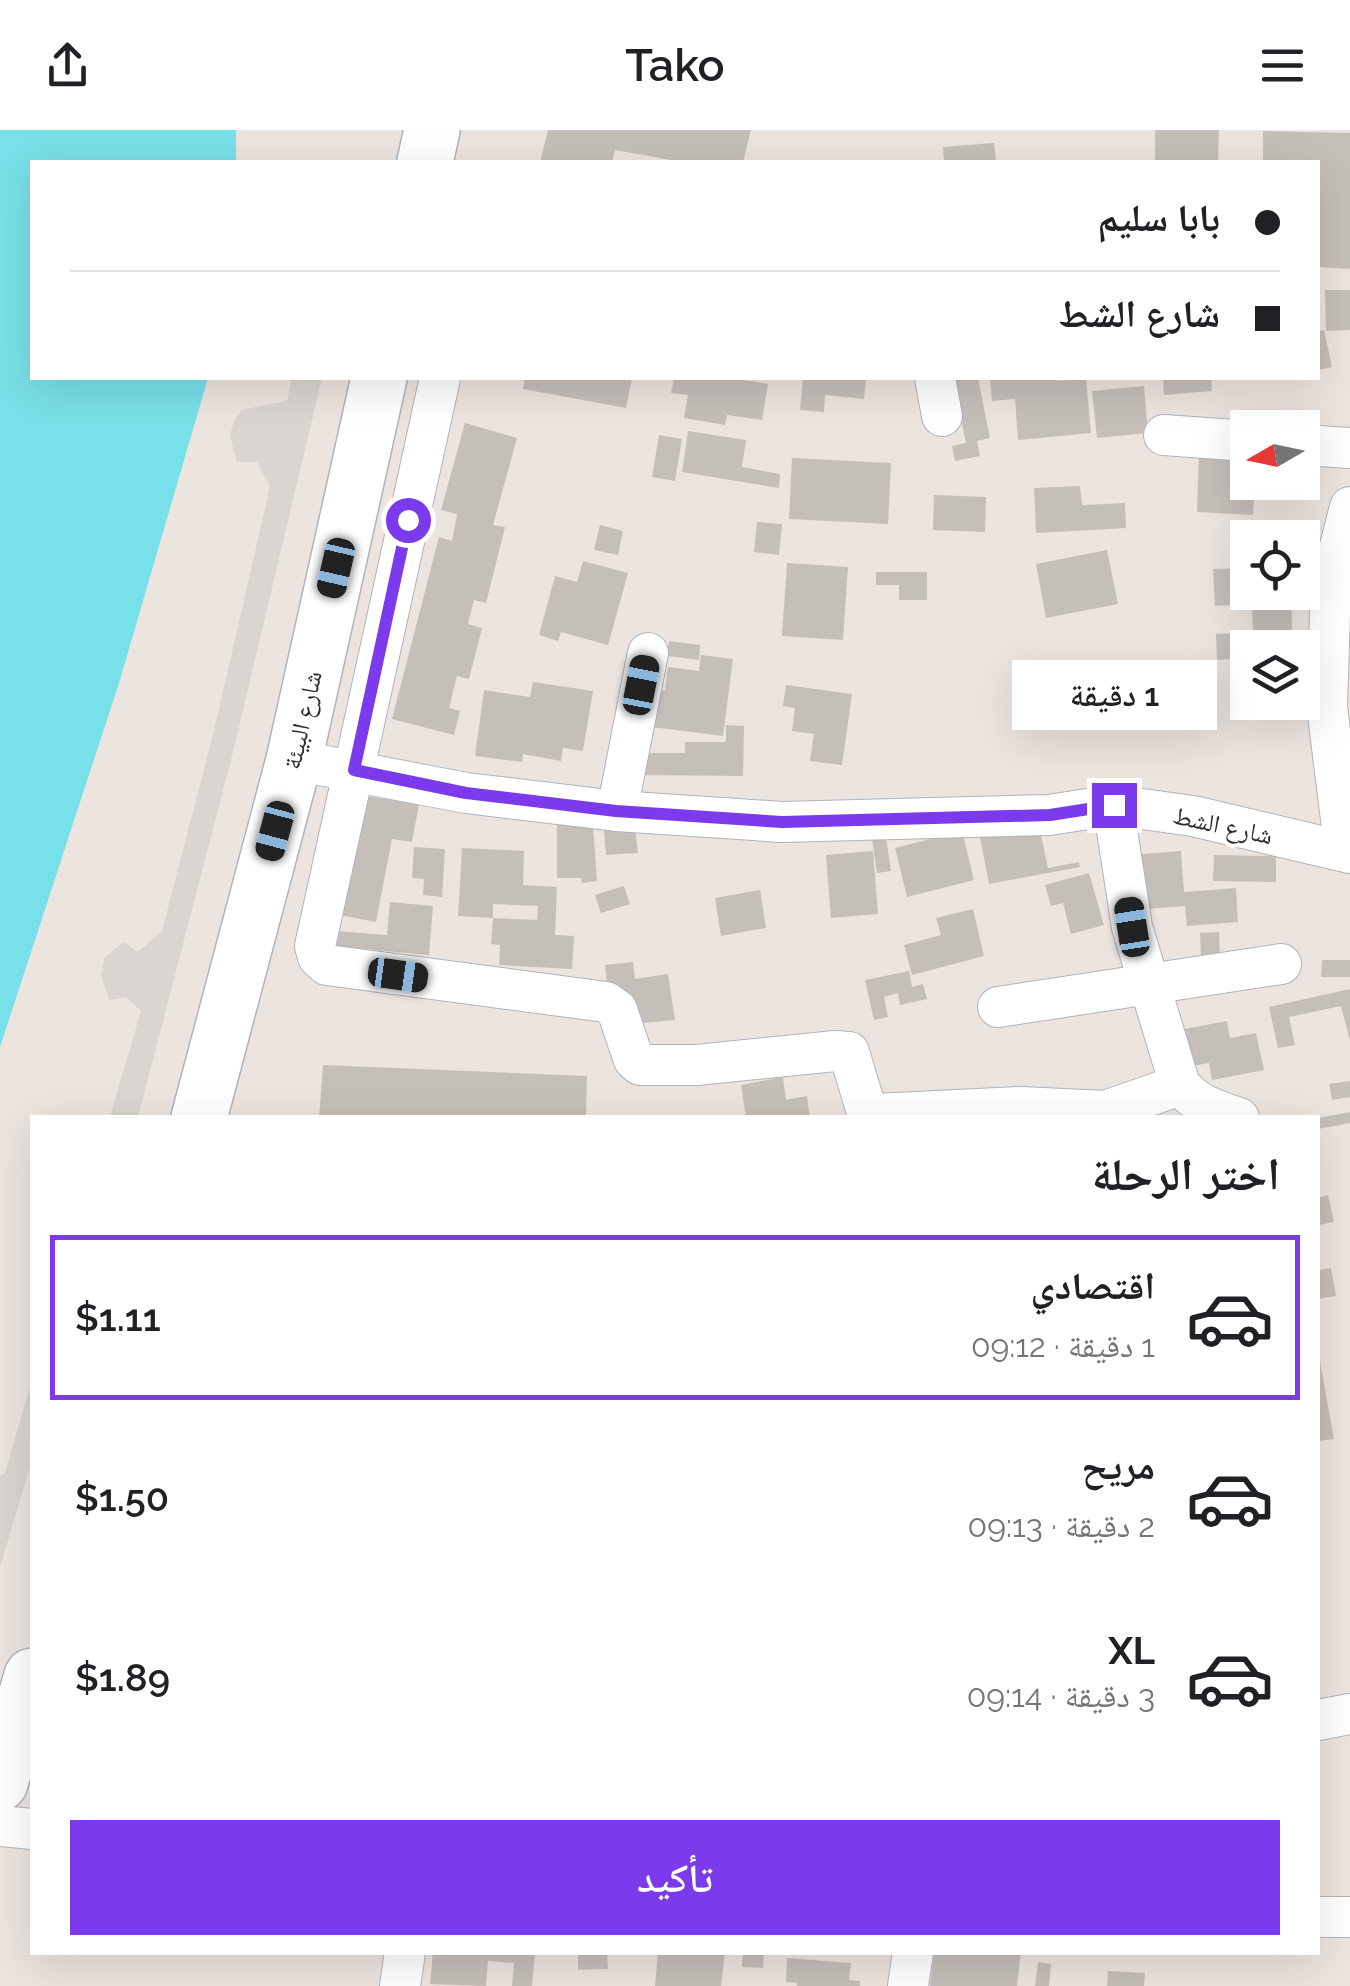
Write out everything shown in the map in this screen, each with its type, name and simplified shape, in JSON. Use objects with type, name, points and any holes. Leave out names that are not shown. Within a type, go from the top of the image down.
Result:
[{"type":"main road","points":[[426,160],[432,130]]},
{"type":"main road","name":"شارع البيئة","points":[[200,1115],[294,760],[379,380]]},
{"type":"main road","points":[[0,1783],[30,1683]]},
{"type":"street","points":[[440,380],[315,946],[318,957],[327,965],[606,1002],[617,1010],[634,1060],[640,1066],[697,1066],[835,1050],[849,1052],[866,1110],[874,1114],[1021,1107],[1105,1114],[1180,1085]]},
{"type":"street","points":[[1164,434],[1230,440]]},
{"type":"street","points":[[1320,446],[1350,448]]},
{"type":"street","points":[[1347,852],[1327,707],[1350,506]]},
{"type":"street","points":[[616,811],[648,654]]},
{"type":"street","name":"شارع الشط","points":[[294,760],[466,793],[616,811],[782,822],[1050,815],[1114,805],[1194,816],[1347,852]]},
{"type":"street","points":[[1114,805],[1132,927],[1180,1085],[1205,1107],[1230,1115]]},
{"type":"street","points":[[998,1007],[1282,964]]},
{"type":"street","points":[[1320,1720],[1350,1714]]},
{"type":"street","points":[[0,1826],[30,1830]]},
{"type":"street","points":[[1320,1917],[1350,1918]]},
{"type":"street","points":[[400,1986],[405,1955]]},
{"type":"street","points":[[908,1986],[913,1955]]},
{"type":"shaded area","points":[[292,380],[322,380],[233,752],[139,1115],[111,1115],[141,1011],[126,997],[109,1000],[101,975],[105,957],[124,942],[138,952],[162,931],[213,735],[270,487],[257,462],[237,462],[230,436],[241,410],[287,401]]},
{"type":"shaded area","points":[[30,1387],[30,1467],[0,1567],[0,1476],[5,1473]]},
{"type":"water","points":[[0,130],[236,130],[236,160],[30,160],[30,380],[207,380],[119,683],[0,1047]]},
{"type":"building","points":[[548,130],[751,130],[744,160],[671,160],[615,150],[612,160],[540,160]]},
{"type":"building","points":[[1155,130],[1219,130],[1218,160],[1155,160]]},
{"type":"building","points":[[1263,131],[1350,133],[1350,269],[1320,267],[1320,160],[1263,160]]},
{"type":"building","points":[[994,143],[996,160],[944,160],[943,147]]},
{"type":"building","points":[[1325,290],[1350,290],[1350,330],[1326,331]]},
{"type":"building","points":[[1324,330],[1332,367],[1320,370],[1320,331]]},
{"type":"building","points":[[525,380],[632,380],[626,408],[523,389]]},
{"type":"building","points":[[674,380],[768,384],[762,420],[727,415],[725,425],[684,418],[688,395],[671,393]]},
{"type":"building","points":[[803,380],[866,380],[864,399],[825,395],[824,412],[800,410]]},
{"type":"building","points":[[952,380],[978,380],[990,438],[977,441],[980,456],[955,461],[952,446],[966,443]]},
{"type":"building","points":[[990,380],[1086,380],[1091,433],[1018,440],[1015,399],[992,401]]},
{"type":"building","points":[[1163,380],[1211,380],[1212,391],[1164,395]]},
{"type":"building","points":[[1144,386],[1148,433],[1097,438],[1092,391]]},
{"type":"building","points":[[465,423],[517,438],[493,525],[505,527],[486,603],[474,600],[468,624],[482,628],[469,679],[457,676],[449,708],[460,711],[454,735],[392,719],[439,537],[452,541],[457,514],[441,510]]},
{"type":"building","points":[[688,431],[746,440],[742,467],[780,474],[779,488],[682,472]]},
{"type":"building","points":[[659,435],[682,439],[675,481],[652,477]]},
{"type":"building","points":[[1199,449],[1230,450],[1230,500],[1254,500],[1253,515],[1197,512]]},
{"type":"building","points":[[792,458],[891,463],[888,524],[789,519]]},
{"type":"building","points":[[1080,486],[1082,505],[1125,503],[1126,528],[1036,533],[1034,488]]},
{"type":"building","points":[[934,495],[986,497],[985,532],[933,530]]},
{"type":"building","points":[[757,522],[782,524],[779,555],[754,552]]},
{"type":"building","points":[[600,525],[623,531],[618,555],[594,550]]},
{"type":"building","points":[[1107,550],[1118,604],[1046,618],[1036,564]]},
{"type":"building","points":[[583,561],[628,573],[608,645],[561,632],[558,641],[539,635],[555,576],[577,582]]},
{"type":"building","points":[[787,563],[848,567],[843,640],[782,636]]},
{"type":"building","points":[[1213,569],[1230,569],[1230,605],[1215,606]]},
{"type":"building","points":[[876,572],[927,572],[927,600],[899,600],[899,585],[876,585]]},
{"type":"building","points":[[1252,610],[1291,610],[1292,630],[1253,630]]},
{"type":"building","points":[[1230,633],[1230,659],[1217,660],[1216,634]]},
{"type":"building","points":[[669,641],[700,645],[699,660],[667,656]]},
{"type":"building","points":[[701,655],[733,659],[723,736],[651,727],[642,688],[665,691],[668,667],[699,671]]},
{"type":"building","points":[[533,682],[593,691],[583,751],[563,748],[561,761],[523,754],[522,762],[475,756],[484,690],[530,697]]},
{"type":"building","points":[[786,685],[852,694],[842,765],[810,761],[814,734],[792,731],[795,708],[783,706]]},
{"type":"building","points":[[726,725],[744,726],[743,776],[631,775],[631,753],[685,753],[685,742],[726,742]]},
{"type":"building","points":[[353,794],[419,804],[412,842],[392,839],[376,922],[334,914]]},
{"type":"building","points":[[557,820],[582,820],[582,828],[593,827],[597,881],[582,883],[581,878],[557,878]]},
{"type":"building","points":[[1038,821],[1048,868],[1079,862],[1080,867],[989,884],[979,832]]},
{"type":"building","points":[[635,827],[638,853],[606,855],[604,829]]},
{"type":"building","points":[[962,831],[974,880],[907,897],[895,848]]},
{"type":"building","points":[[886,837],[891,871],[877,873],[872,839]]},
{"type":"building","points":[[414,847],[445,849],[442,897],[423,895],[424,879],[412,878]]},
{"type":"building","points":[[462,848],[524,851],[523,885],[557,887],[555,935],[574,936],[572,969],[499,965],[500,945],[491,944],[493,918],[458,916]],"holes":[[[493,904],[538,906],[537,920],[493,918]]]},
{"type":"building","points":[[873,851],[878,914],[831,918],[826,855]]},
{"type":"building","points":[[1181,851],[1184,892],[1236,888],[1238,922],[1187,926],[1185,906],[1134,910],[1130,855]]},
{"type":"building","points":[[1214,855],[1276,856],[1276,882],[1213,881]]},
{"type":"building","points":[[1089,873],[1104,925],[1071,934],[1063,903],[1051,906],[1045,885]]},
{"type":"building","points":[[624,886],[630,904],[601,913],[595,895]]},
{"type":"building","points":[[760,890],[766,928],[721,936],[715,898]]},
{"type":"building","points":[[390,902],[433,906],[429,955],[336,946],[337,931],[387,935]]},
{"type":"building","points":[[973,909],[984,956],[912,975],[904,945],[941,935],[936,918]]},
{"type":"building","points":[[1219,932],[1220,956],[1201,957],[1200,933]]},
{"type":"building","points":[[1322,960],[1350,960],[1350,977],[1321,977]]},
{"type":"building","points":[[633,962],[635,979],[668,974],[675,1020],[611,1026],[605,965]]},
{"type":"building","points":[[909,971],[912,987],[923,984],[927,999],[900,1005],[898,993],[884,997],[888,1017],[874,1020],[865,980]]},
{"type":"building","points":[[1350,989],[1350,1041],[1341,1006],[1289,1017],[1295,1045],[1278,1048],[1269,1007]]},
{"type":"building","points":[[1227,1021],[1230,1038],[1256,1033],[1264,1070],[1212,1080],[1209,1063],[1181,1068],[1174,1031]]},
{"type":"building","points":[[323,1065],[587,1076],[586,1115],[319,1115]]},
{"type":"building","points":[[783,1077],[786,1100],[807,1096],[810,1115],[746,1115],[741,1085]]},
{"type":"building","points":[[1350,1081],[1350,1097],[1332,1100],[1329,1084]]},
{"type":"building","points":[[1350,1112],[1350,1123],[1320,1129],[1320,1118]]},
{"type":"building","points":[[1328,1195],[1334,1222],[1320,1225],[1320,1197]]},
{"type":"building","points":[[1331,1268],[1336,1296],[1320,1299],[1320,1270]]},
{"type":"building","points":[[1320,1361],[1334,1439],[1320,1441]]},
{"type":"building","points":[[433,1955],[535,1955],[532,1986],[512,1986],[514,1963],[488,1961],[486,1986],[430,1984]]},
{"type":"building","points":[[578,1955],[607,1955],[608,1969],[578,1970]]},
{"type":"building","points":[[658,1955],[725,1955],[721,1986],[655,1986]]},
{"type":"building","points":[[743,1955],[764,1955],[763,1968],[742,1967]]},
{"type":"building","points":[[934,1955],[1021,1955],[1017,1986],[930,1986]]},
{"type":"building","points":[[787,1958],[851,1963],[849,1980],[860,1981],[860,1986],[797,1986],[786,1982]]},
{"type":"building","points":[[1038,1962],[1051,1964],[1049,1986],[1035,1986]]},
{"type":"building","points":[[1108,1971],[1145,1973],[1144,1986],[1107,1986]]},
{"type":"route","points":[[408,520],[354,770],[466,793],[616,811],[782,822],[1050,815],[1114,805]]}]
